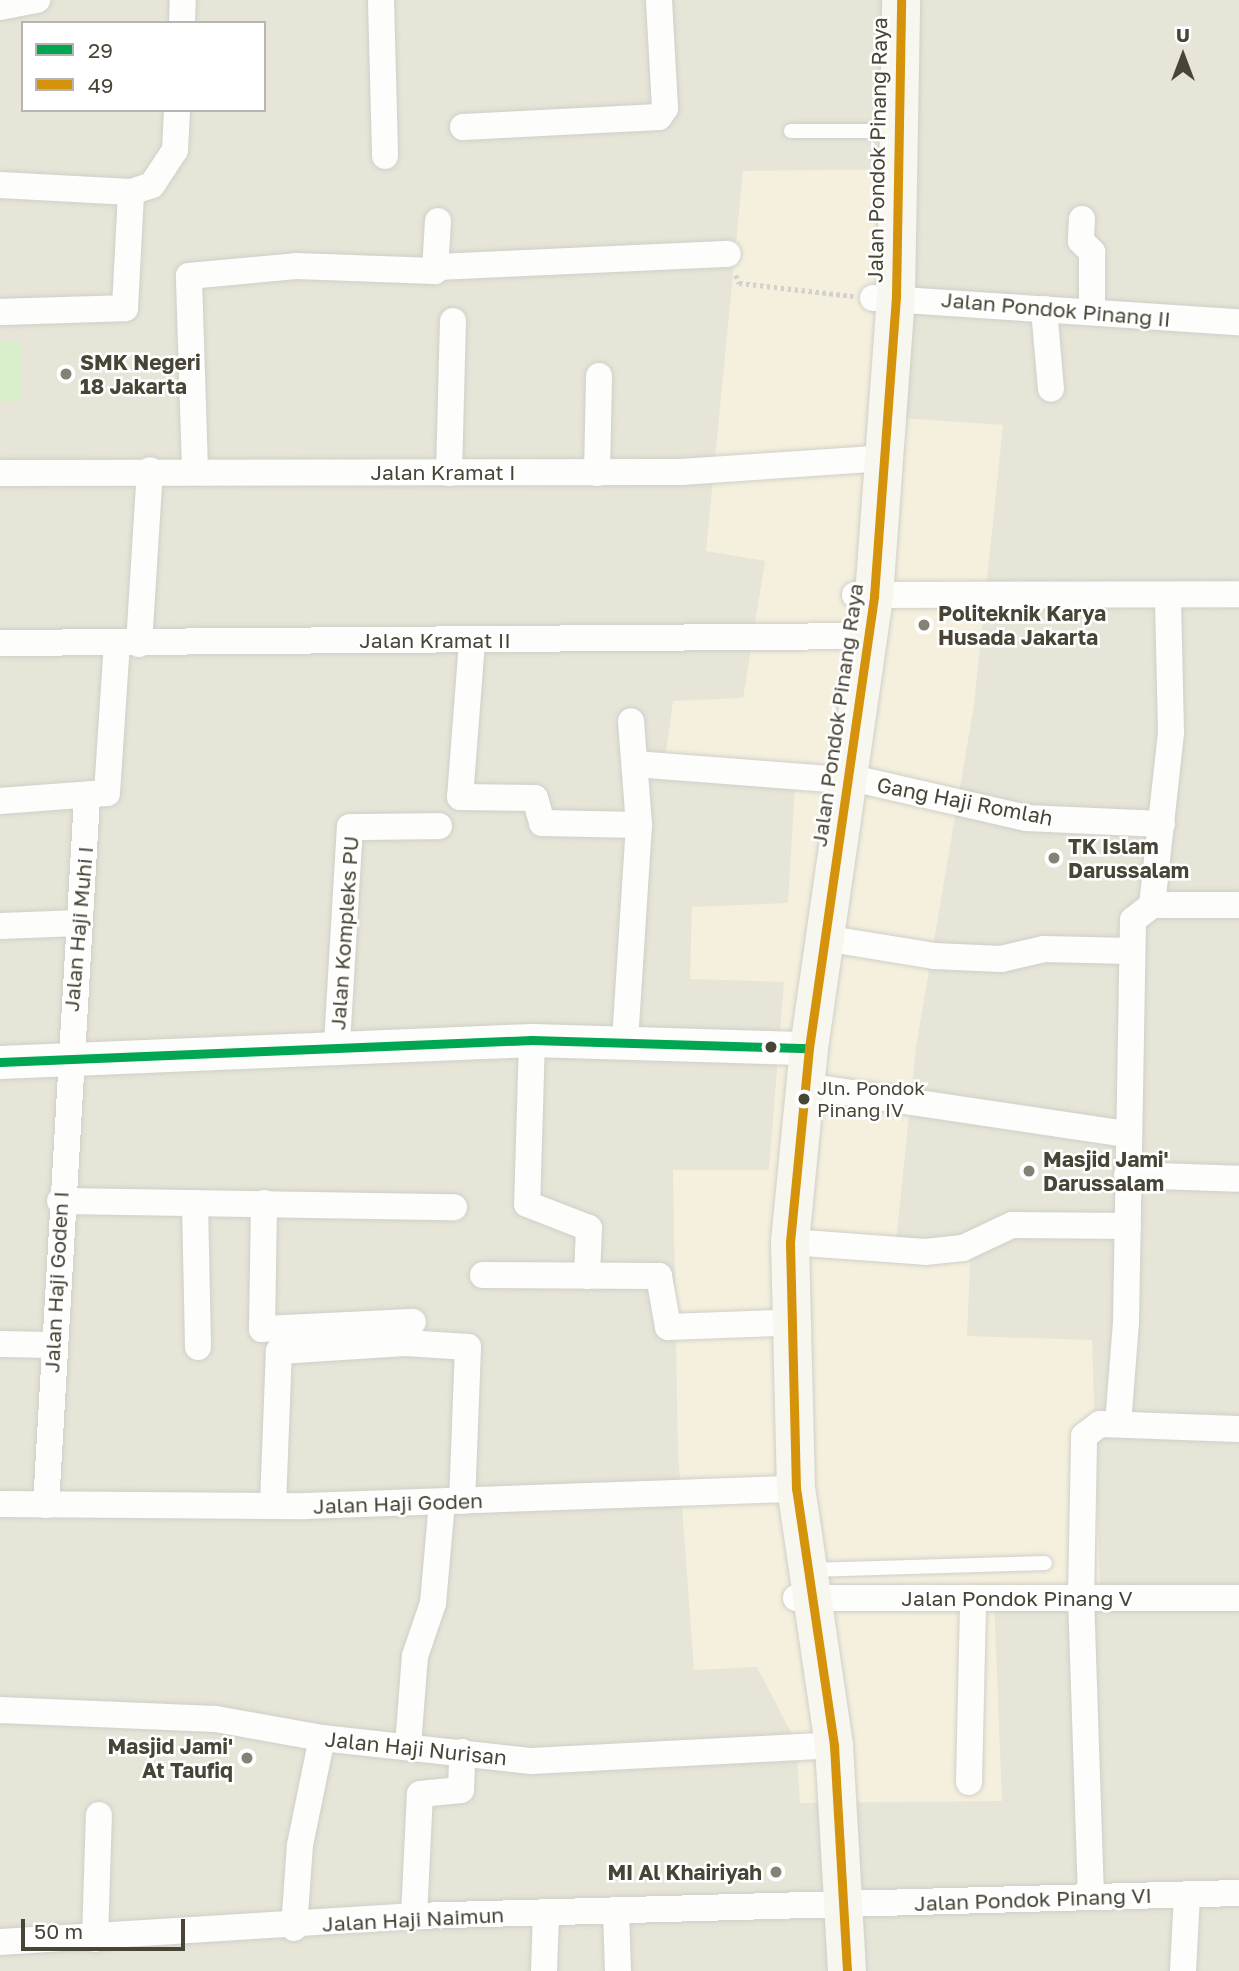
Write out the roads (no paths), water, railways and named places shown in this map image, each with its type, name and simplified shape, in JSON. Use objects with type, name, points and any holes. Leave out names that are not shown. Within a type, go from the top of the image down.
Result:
[{"type":"main road","name":"Jalan Pondok Pinang Raya","points":[[880,0],[880,131],[885,297]]},
{"type":"main road","name":"Jalan Pondok Pinang Raya","points":[[847,1971],[835,1905],[825,1746],[788,1489],[778,1323],[801,1047],[841,778],[864,596],[875,459],[901,0]]},
{"type":"main road","name":"Jalan Pondok Pinang Raya","points":[[788,1489],[790,1242],[805,1086],[801,1047],[824,938],[828,858]]},
{"type":"main road","name":"Jalan Pondok Pinang Raya","points":[[828,1971],[835,1905]]},
{"type":"street","points":[[0,7],[37,0]]},
{"type":"street","points":[[182,21],[183,0]]},
{"type":"street","points":[[381,0],[384,156]]},
{"type":"street","points":[[463,127],[659,117],[664,108],[659,0]]},
{"type":"street","points":[[0,185],[131,192],[152,185],[166,168],[175,150],[177,112]]},
{"type":"street","points":[[0,312],[125,308],[130,297],[131,192]]},
{"type":"street","points":[[1082,219],[1081,241],[1092,252],[1092,312]]},
{"type":"street","points":[[438,221],[439,267]]},
{"type":"street","points":[[195,470],[189,276],[296,266],[439,267],[729,254]]},
{"type":"street","name":"Jalan Pondok Pinang II","points":[[885,297],[1239,322]]},
{"type":"street","points":[[1044,309],[1051,389]]},
{"type":"street","points":[[449,473],[453,321]]},
{"type":"street","points":[[597,473],[599,376]]},
{"type":"street","name":"Jalan Kramat I","points":[[0,473],[195,470],[597,473],[875,459]]},
{"type":"street","points":[[0,801],[87,799],[109,787],[149,470]]},
{"type":"street","points":[[864,596],[1168,598],[1239,594]]},
{"type":"street","points":[[1152,905],[1171,732],[1168,598]]},
{"type":"street","name":"Jalan Kramat II","points":[[0,643],[128,645],[860,636]]},
{"type":"street","points":[[471,642],[460,797],[535,798],[542,823],[639,825]]},
{"type":"street","points":[[625,1041],[639,825],[631,721]]},
{"type":"street","name":"Gang Haji Romlah","points":[[635,764],[841,778],[1026,818],[1162,824]]},
{"type":"street","name":"Jalan Haji Muhi I","points":[[68,1059],[87,799]]},
{"type":"street","name":"Jalan Kompleks PU","points":[[337,1044],[350,827],[439,826]]},
{"type":"street","points":[[1118,1424],[1128,1226],[1127,1133],[1133,920],[1152,905],[1239,905]]},
{"type":"street","points":[[0,926],[79,923]]},
{"type":"street","points":[[824,938],[933,956],[1002,959],[1044,949],[1131,951]]},
{"type":"street","points":[[532,1040],[527,1204],[589,1228],[587,1276]]},
{"type":"street","points":[[0,1062],[337,1044],[532,1040],[801,1047]]},
{"type":"street","name":"Jalan Haji Goden I","points":[[46,1505],[68,1059]]},
{"type":"street","points":[[805,1086],[1127,1133]]},
{"type":"street","points":[[1127,1175],[1239,1179]]},
{"type":"street","points":[[60,1202],[454,1207]]},
{"type":"street","points":[[195,1203],[198,1347]]},
{"type":"street","points":[[264,1203],[262,1329],[413,1322]]},
{"type":"street","points":[[790,1242],[925,1252],[963,1248],[1012,1225],[1128,1226]]},
{"type":"street","points":[[483,1275],[662,1278],[664,1322],[677,1326],[778,1323]]},
{"type":"street","points":[[273,1505],[279,1351],[405,1343],[468,1347],[452,1502],[433,1603],[417,1642],[408,1746]]},
{"type":"street","points":[[0,1344],[53,1345]]},
{"type":"street","points":[[1091,1897],[1081,1598],[1084,1436],[1093,1426],[1118,1424],[1239,1429]]},
{"type":"street","name":"Jalan Haji Goden","points":[[0,1504],[273,1505],[452,1502],[788,1489]]},
{"type":"street","name":"Jalan Pondok Pinang V","points":[[801,1584],[973,1600],[1239,1598]]},
{"type":"street","points":[[969,1782],[973,1600]]},
{"type":"street","name":"Jalan Haji Nurisan","points":[[0,1710],[216,1719],[322,1738],[532,1761],[642,1760],[825,1746]]},
{"type":"street","points":[[293,1928],[300,1845],[322,1738]]},
{"type":"street","points":[[414,1916],[420,1794],[461,1790],[462,1752]]},
{"type":"street","points":[[95,1939],[99,1815]]},
{"type":"street","name":"Jalan Pondok Pinang VI","points":[[835,1905],[1239,1893]]},
{"type":"street","points":[[1183,1971],[1187,1895]]},
{"type":"street","name":"Jalan Haji Naimun","points":[[0,1942],[293,1928],[414,1916],[835,1905]]},
{"type":"street","points":[[616,1911],[618,1971]]},
{"type":"street","points":[[544,1971],[546,1913]]},
{"type":"lane","points":[[791,131],[880,131]]},
{"type":"lane","points":[[801,1584],[1045,1563]]},
{"type":"place","name":"SMK Negeri 18 Jakarta","points":[[66,374]]},
{"type":"place","name":"Politeknik Karya Husada Jakarta","points":[[924,625]]},
{"type":"place","name":"TK Islam Darussalam","points":[[1054,858]]},
{"type":"place","name":"Jln. Pondok Pinang IV","points":[[804,1099]]},
{"type":"place","name":"Masjid Jami' Darussalam","points":[[1029,1171]]},
{"type":"place","name":"Masjid Jami' At Taufiq","points":[[247,1758]]},
{"type":"place","name":"MI Al Khairiyah","points":[[776,1872]]}]
